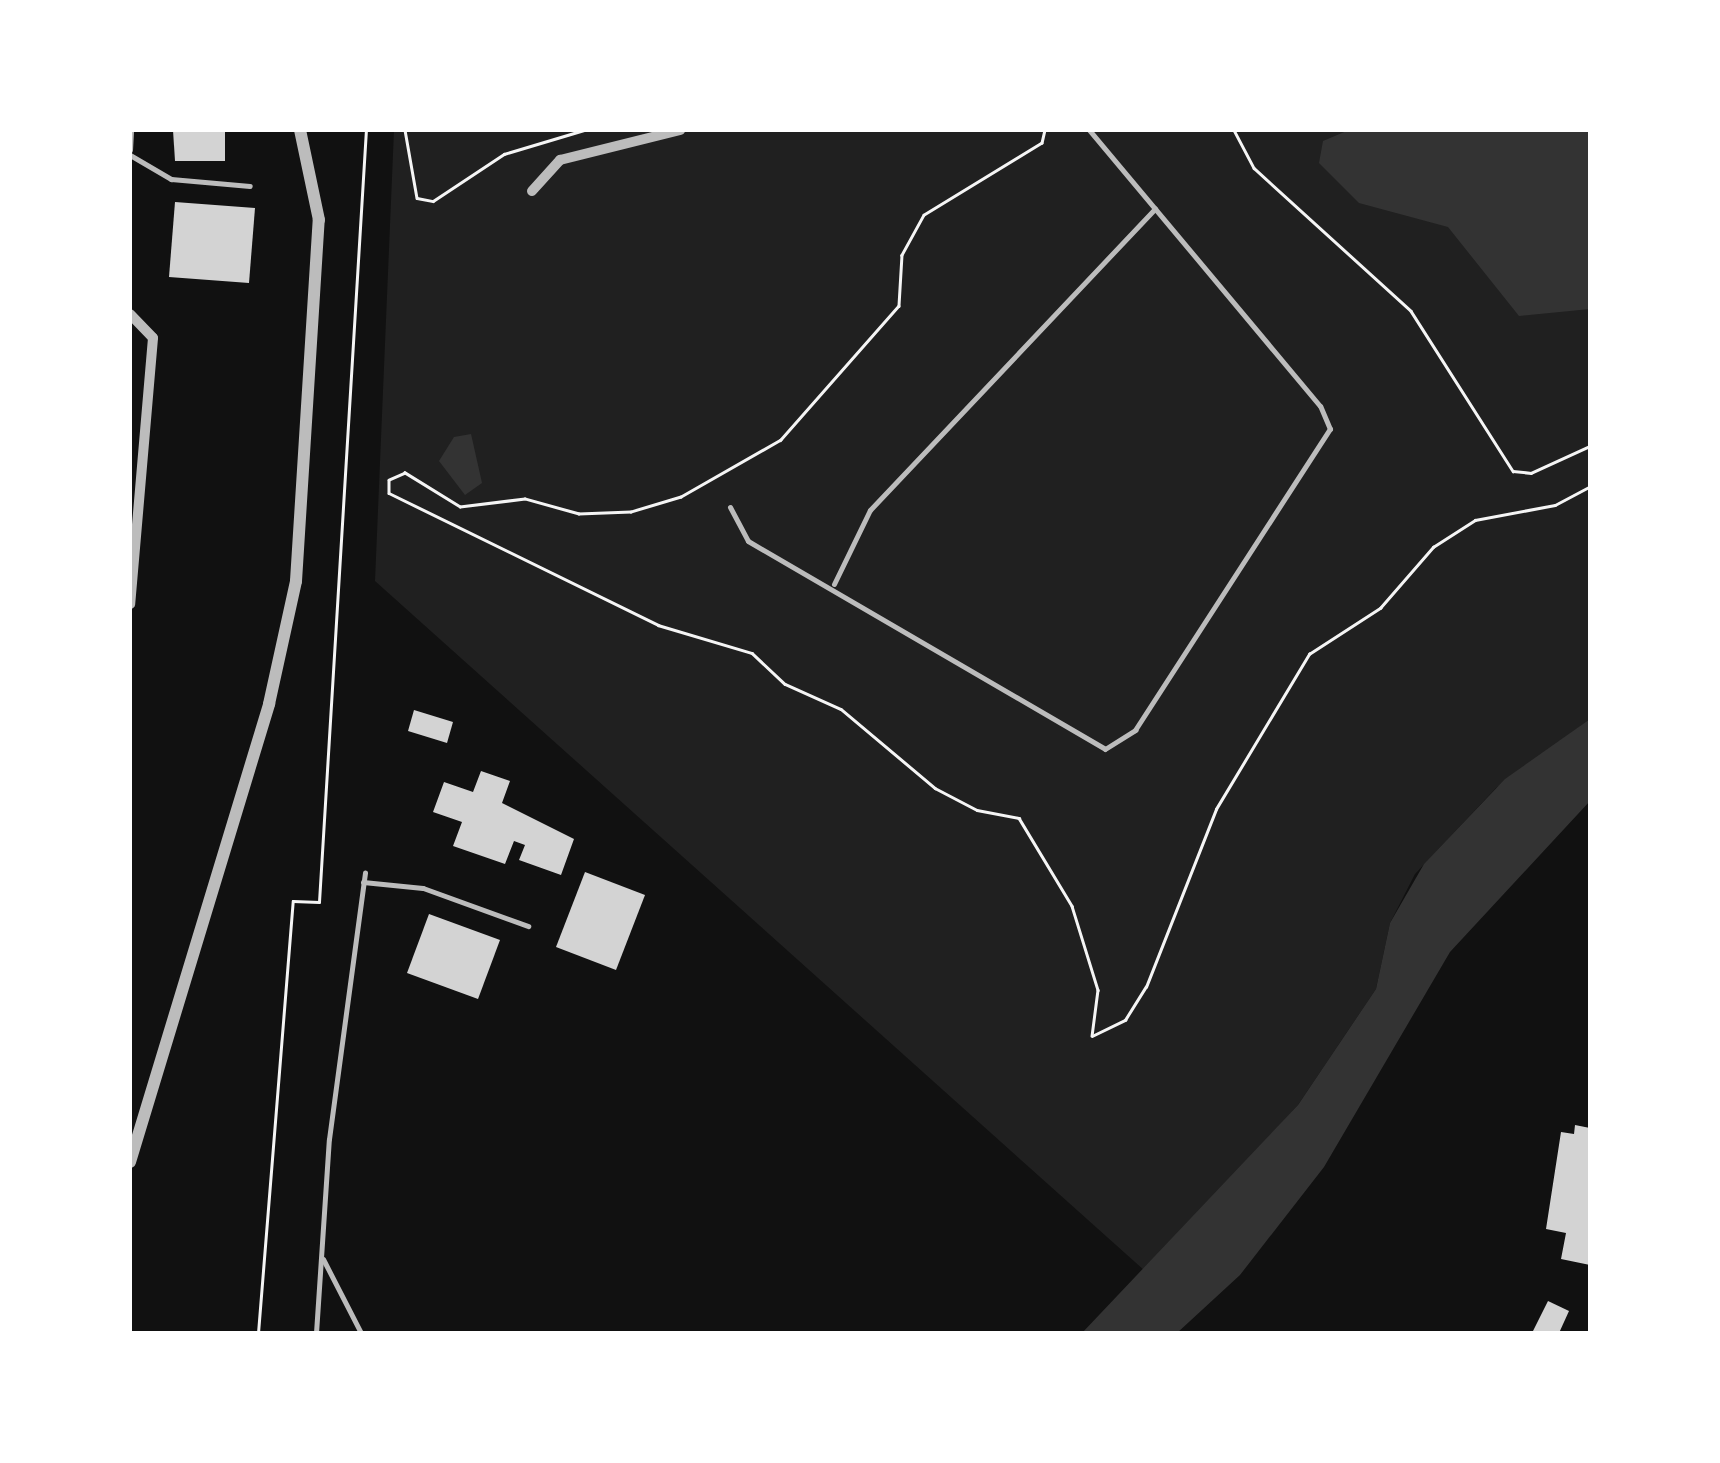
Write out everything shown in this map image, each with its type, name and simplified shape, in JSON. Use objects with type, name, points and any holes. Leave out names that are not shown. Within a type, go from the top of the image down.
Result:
[{"type":"street","points":[[130,1162],[270,704],[296,581],[319,220],[300,130]]},
{"type":"street","points":[[532,191],[560,160],[680,130]]},
{"type":"street","points":[[130,314],[152,338],[130,604]]},
{"type":"lane","points":[[131,130],[130,153],[170,179],[250,186]]},
{"type":"lane","points":[[730,508],[748,541],[834,584],[1105,748],[1134,730],[1330,430],[1320,406],[1089,130]]},
{"type":"lane","points":[[834,584],[870,510],[1155,209]]},
{"type":"lane","points":[[316,1333],[321,1256],[364,872]]},
{"type":"lane","points":[[363,882],[423,888],[528,926]]},
{"type":"lane","points":[[321,1256],[360,1333]]},
{"type":"path","points":[[258,1333],[293,900],[319,902],[366,130]]},
{"type":"path","points":[[406,130],[417,198],[434,201],[504,154],[584,130]]},
{"type":"path","points":[[1045,130],[1042,144],[924,215],[902,255],[899,306],[781,440],[681,497],[631,512],[579,514],[525,499],[460,508],[405,473],[389,480],[389,492],[658,625],[752,652],[785,684],[841,708],[934,788],[977,810],[1020,818],[1072,906],[1098,990],[1092,1036],[1125,1020],[1146,988],[1216,808],[1309,654],[1380,608],[1433,547],[1475,520],[1556,505],[1590,486]]},
{"type":"path","points":[[1234,130],[1254,168],[1411,311],[1513,471],[1531,473],[1590,446]]},
{"type":"shaded area","points":[[394,130],[1590,130],[1590,719],[1496,788],[1415,874],[1390,923],[1376,989],[1298,1105],[1145,1271],[375,581]]},
{"type":"shaded area","points":[[1349,130],[1590,132],[1590,309],[1519,316],[1448,227],[1359,203],[1319,163],[1323,141]]},
{"type":"shaded area","points":[[471,434],[482,483],[465,495],[439,461],[454,437]]},
{"type":"shaded area","points":[[1590,719],[1590,801],[1450,952],[1324,1167],[1240,1275],[1177,1333],[1082,1333],[1298,1105],[1376,989],[1390,923],[1424,864],[1505,779]]},
{"type":"building","points":[[173,130],[225,130],[225,161],[175,161]]},
{"type":"building","points":[[175,202],[255,208],[249,283],[169,277]]},
{"type":"building","points":[[414,710],[453,722],[447,743],[408,731]]},
{"type":"building","points":[[481,771],[510,781],[502,803],[574,839],[561,875],[519,860],[525,845],[514,841],[505,864],[453,846],[462,822],[433,812],[444,782],[473,792]]},
{"type":"building","points":[[585,872],[645,895],[616,970],[556,947]]},
{"type":"building","points":[[429,914],[500,940],[478,999],[407,973]]},
{"type":"building","points":[[1575,1125],[1590,1128],[1590,1265],[1561,1259],[1566,1233],[1546,1229],[1561,1132],[1574,1134]]},
{"type":"building","points":[[1548,1301],[1569,1311],[1559,1333],[1532,1333]]}]
